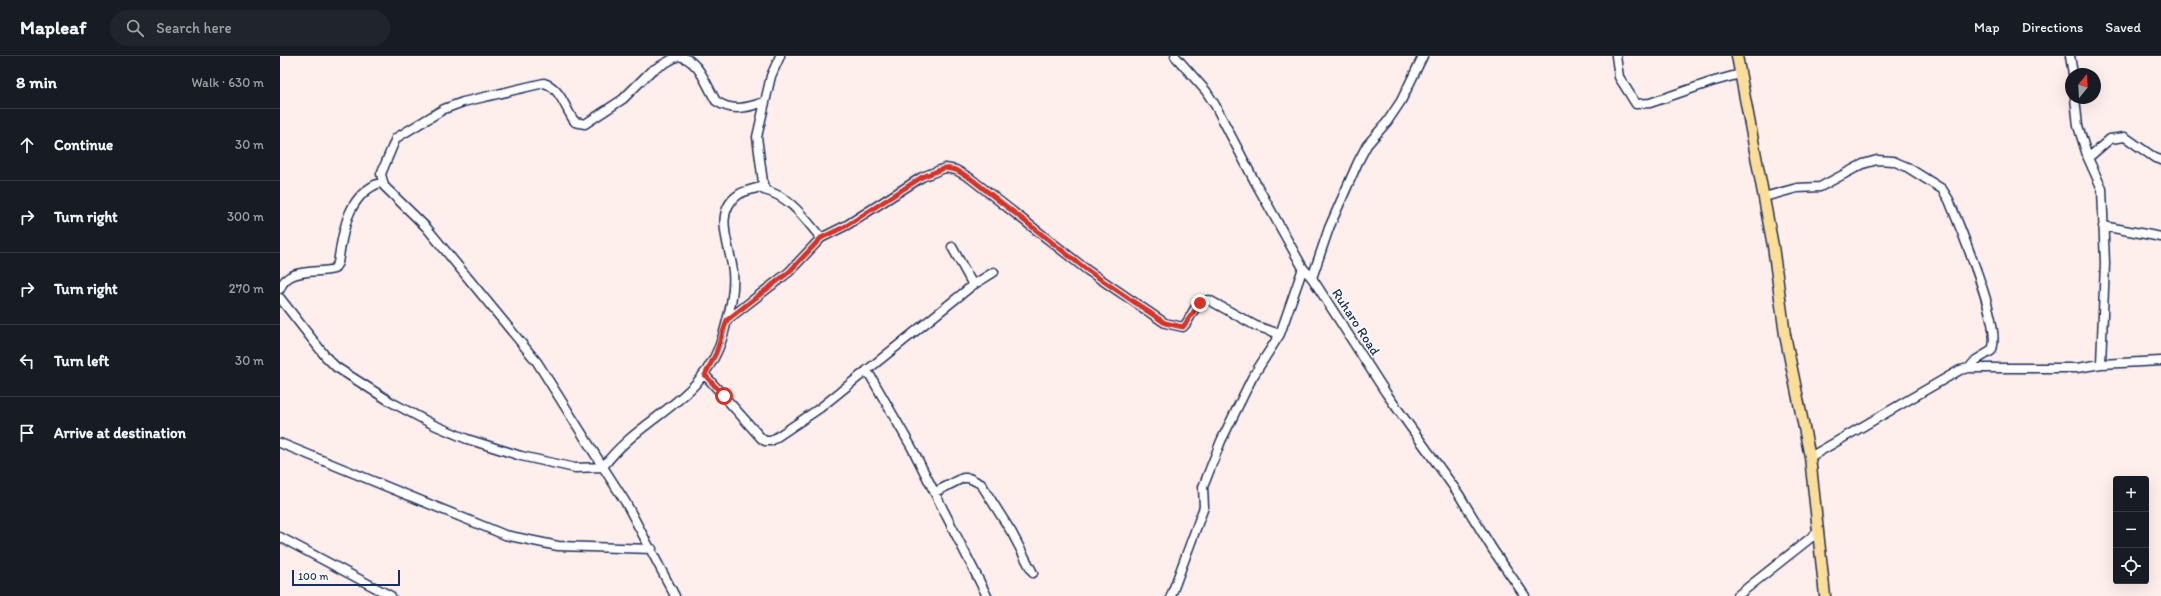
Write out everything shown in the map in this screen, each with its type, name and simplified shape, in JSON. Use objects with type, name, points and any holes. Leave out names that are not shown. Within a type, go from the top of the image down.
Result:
[{"type":"main road","points":[[1736,56],[1778,276],[1785,335],[1810,457],[1825,596]]},
{"type":"street","points":[[676,596],[652,549],[603,467],[537,362],[444,248],[382,182],[382,169],[396,138],[450,106],[544,83],[554,88],[558,93],[575,122],[585,124],[623,99],[651,71],[680,56],[695,64],[716,101],[721,105],[729,108],[739,108],[764,102]]},
{"type":"street","points":[[780,56],[771,76],[757,137],[764,190],[780,196],[796,209],[821,238]]},
{"type":"street","name":"Ruharo Road","points":[[1175,56],[1206,91],[1215,104],[1254,180],[1303,268],[1312,278],[1386,393],[1462,499],[1493,550],[1525,596]]},
{"type":"street","points":[[1312,278],[1329,228],[1358,162],[1367,146],[1387,122],[1401,101],[1416,67],[1423,56]]},
{"type":"street","points":[[1616,56],[1619,78],[1636,104],[1650,103],[1740,74]]},
{"type":"street","points":[[2070,56],[2072,68]]},
{"type":"street","points":[[2076,104],[2078,126],[2088,158],[2102,189],[2106,263],[2101,364]]},
{"type":"street","points":[[2088,158],[2110,139],[2124,137],[2155,158],[2161,160]]},
{"type":"street","points":[[1764,197],[1797,188],[1820,187],[1863,164],[1877,160],[1893,162],[1907,167],[1942,189],[1949,200],[1989,306],[1995,340],[1991,351],[1976,360],[1969,368]]},
{"type":"street","points":[[727,320],[789,272],[821,238],[846,226],[922,177],[945,168],[956,170],[1087,270],[1165,323],[1183,327],[1194,309],[1200,303],[1209,300],[1256,326],[1280,334]]},
{"type":"street","points":[[280,290],[286,280],[293,276],[302,273],[334,269],[338,263],[347,218],[352,206],[366,190],[382,182]]},
{"type":"street","points":[[280,298],[326,357],[336,366],[391,402],[434,425],[456,435],[521,456],[575,468],[603,467],[617,450],[690,390],[705,375],[716,353],[727,320],[734,288],[733,271],[724,226],[728,207],[738,194],[764,186]]},
{"type":"street","points":[[2104,226],[2161,237]]},
{"type":"street","points":[[952,247],[973,285]]},
{"type":"street","points":[[1171,596],[1204,507],[1203,487],[1221,441],[1252,378],[1280,334],[1303,268]]},
{"type":"street","points":[[705,375],[761,438],[765,441],[771,441],[820,408],[973,285],[994,272]]},
{"type":"street","points":[[1810,457],[1935,383],[1960,370],[1969,368],[2077,368],[2101,364],[2161,361]]},
{"type":"street","points":[[867,370],[912,448],[987,596]]},
{"type":"street","points":[[280,443],[505,536],[558,546],[652,549]]},
{"type":"street","points":[[935,492],[963,478],[969,478],[981,484],[1012,534],[1033,573]]},
{"type":"street","points":[[1737,596],[1818,532]]},
{"type":"street","points":[[280,537],[392,596]]},
{"type":"route","points":[[724,396],[705,375],[716,353],[724,333],[727,320],[789,272],[821,238],[846,226],[922,177],[945,168],[956,170],[970,178],[1087,270],[1165,323],[1176,327],[1183,327],[1194,309],[1200,303]]}]
